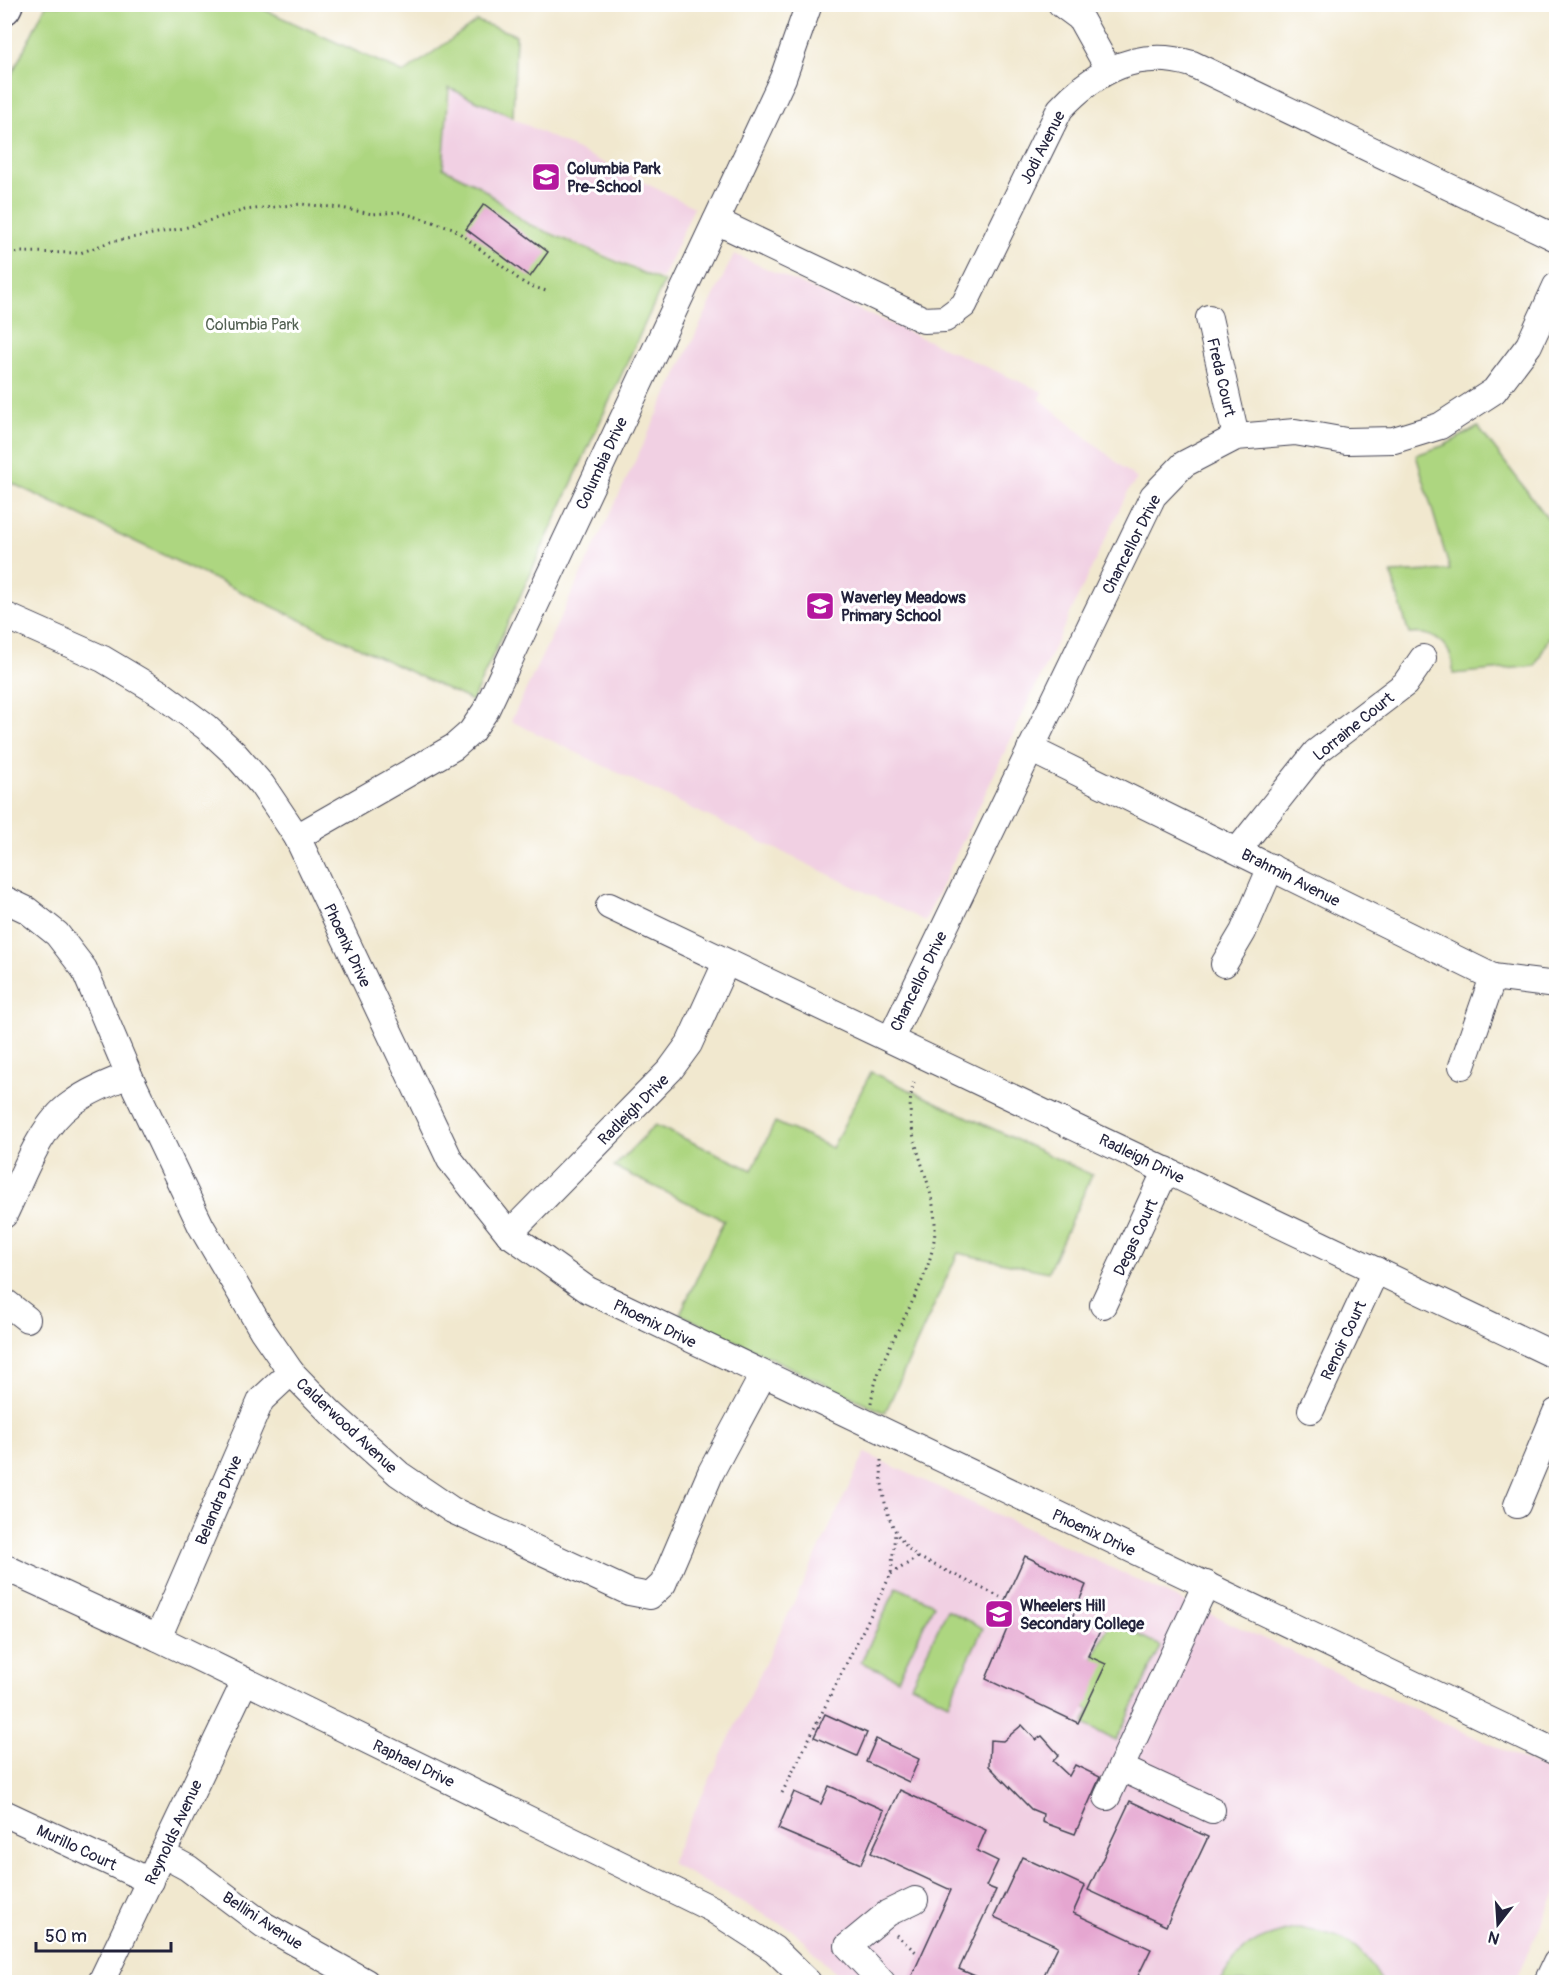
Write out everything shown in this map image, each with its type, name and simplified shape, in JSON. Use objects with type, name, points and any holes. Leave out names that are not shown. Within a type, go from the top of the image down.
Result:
[{"type":"street","name":"Columbia Drive","points":[[297,837],[454,747],[471,732],[482,717],[783,78],[808,4]]},
{"type":"street","points":[[1061,4],[1080,18],[1109,70]]},
{"type":"street","name":"Jodi Avenue","points":[[716,221],[924,320],[945,319],[964,305],[1060,109],[1079,89],[1109,70],[1151,58],[1169,57],[1192,64],[1557,238]]},
{"type":"street","name":"Chancellor Drive","points":[[891,1038],[1154,496],[1184,464],[1236,437],[1295,432],[1346,441],[1394,440],[1440,426],[1494,391],[1529,345],[1557,286]]},
{"type":"street","name":"Freda Court","points":[[1209,318],[1236,437]]},
{"type":"street","name":"Phoenix Drive","points":[[4,615],[103,659],[160,693],[206,727],[234,753],[262,785],[297,837],[450,1160],[509,1234],[588,1290],[1557,1752]]},
{"type":"street","name":"Lorraine Court","points":[[1238,850],[1316,752],[1405,684],[1423,658]]},
{"type":"street","name":"Brahmin Avenue","points":[[1030,749],[1493,977],[1557,985]]},
{"type":"street","points":[[1224,964],[1243,932],[1271,867]]},
{"type":"street","name":"Calderwood Avenue","points":[[4,899],[27,910],[57,934],[84,969],[129,1075],[201,1226],[262,1330],[291,1372],[332,1414],[399,1474],[452,1510],[629,1592],[650,1596],[663,1584],[711,1472],[763,1375]]},
{"type":"street","name":"Radleigh Drive","points":[[609,906],[1557,1356]]},
{"type":"street","name":"Radleigh Drive","points":[[509,1234],[670,1070],[689,1044],[726,963]]},
{"type":"street","points":[[1461,1066],[1493,977]]},
{"type":"street","points":[[4,1215],[41,1138],[68,1105],[95,1089],[129,1075]]},
{"type":"street","name":"Degas Court","points":[[1103,1305],[1166,1170]]},
{"type":"street","name":"Renoir Court","points":[[1311,1410],[1376,1270]]},
{"type":"street","points":[[4,1301],[27,1319]]},
{"type":"street","name":"Belandra Drive","points":[[158,1638],[261,1400],[291,1372]]},
{"type":"street","points":[[1517,1505],[1557,1412]]},
{"type":"street","name":"Raphael Drive","points":[[4,1567],[158,1638],[712,1910],[774,1949],[808,1983]]},
{"type":"street","points":[[1107,1797],[1206,1584]]},
{"type":"street","name":"Reynolds Avenue","points":[[101,1983],[245,1681]]},
{"type":"street","points":[[1121,1768],[1212,1810]]},
{"type":"street","name":"Murillo Court","points":[[4,1813],[150,1881]]},
{"type":"street","name":"Bellini Avenue","points":[[162,1854],[188,1868],[264,1925],[366,1983]]},
{"type":"street","points":[[882,1983],[848,1946],[888,1913],[915,1900]]},
{"type":"street","points":[[1547,1983],[1557,1963]]},
{"type":"path","points":[[4,256],[20,252],[80,253],[110,242],[184,228],[245,210],[301,204],[372,214],[400,212],[453,228],[525,284],[549,292]]},
{"type":"path","points":[[867,1425],[873,1389],[914,1298],[935,1231],[931,1195],[908,1112],[914,1082]]},
{"type":"path","points":[[782,1793],[891,1574],[895,1533],[883,1493],[881,1460]]},
{"type":"path","points":[[895,1533],[918,1557],[1000,1597]]},
{"type":"path","points":[[891,1574],[918,1557]]},
{"type":"shaded area","name":"Columbia Park Pre-School","points":[[451,88],[694,207],[662,279],[527,222],[479,185],[443,168]]},
{"type":"shaded area","name":"Waverley Meadows Primary School","points":[[734,254],[1043,392],[1040,399],[1137,479],[1128,491],[925,921],[511,721]]},
{"type":"shaded area","name":"Wheelers Hill Secondary College","points":[[865,1453],[1556,1775],[1556,1893],[1514,1982],[844,1982],[794,1931],[670,1863]]},
{"type":"green space","name":"Columbia Park","points":[[46,5],[254,5],[404,73],[477,21],[516,35],[513,117],[449,88],[443,168],[479,186],[526,223],[664,282],[472,701],[5,480],[4,90]]},
{"type":"green space","points":[[1478,427],[1556,529],[1556,623],[1535,666],[1453,674],[1451,656],[1442,643],[1428,635],[1409,634],[1391,573],[1450,570],[1416,455],[1445,445]]},
{"type":"green space","points":[[871,1072],[1092,1175],[1048,1272],[958,1253],[885,1413],[680,1314],[724,1220],[614,1167],[655,1125],[752,1170],[775,1122],[832,1148]]},
{"type":"green space","points":[[897,1587],[934,1604],[898,1679],[861,1662]]},
{"type":"green space","points":[[947,1610],[983,1628],[948,1703],[911,1685]]},
{"type":"green space","points":[[1111,1621],[1161,1646],[1116,1741],[1084,1724],[1090,1710],[1085,1707],[1093,1658]]},
{"type":"green space","points":[[1299,1928],[1328,1934],[1349,1943],[1366,1957],[1382,1982],[1220,1982],[1235,1959],[1252,1944],[1272,1935]]},
{"type":"building","points":[[484,204],[548,252],[530,277],[466,229]]},
{"type":"building","points":[[1025,1556],[1086,1585],[1072,1618],[1100,1631],[1088,1656],[1106,1664],[1078,1723],[986,1679],[1007,1629],[999,1613]]},
{"type":"building","points":[[825,1714],[867,1733],[857,1756],[814,1737]]},
{"type":"building","points":[[1022,1725],[1036,1740],[1042,1736],[1059,1755],[1053,1761],[1069,1776],[1075,1765],[1100,1777],[1075,1834],[1042,1822],[1043,1814],[1031,1809],[989,1766],[990,1740],[1003,1741]]},
{"type":"building","points":[[876,1739],[919,1759],[909,1782],[866,1762]]},
{"type":"building","points":[[829,1786],[884,1810],[861,1864],[778,1829],[794,1792],[821,1804]]},
{"type":"building","points":[[900,1790],[986,1830],[977,1851],[998,1861],[986,1886],[996,1890],[959,1969],[989,1982],[909,1982],[951,1890],[871,1853]]},
{"type":"building","points":[[1130,1801],[1208,1837],[1166,1926],[1088,1890]]},
{"type":"building","points":[[1022,1857],[1085,1886],[1073,1913],[1151,1949],[1135,1982],[1061,1982],[1044,1975],[1058,1946],[994,1917]]},
{"type":"place","name":"Columbia Park Pre-School","points":[[546,177]]},
{"type":"place","name":"Waverley Meadows Primary School","points":[[820,606]]},
{"type":"place","name":"Wheelers Hill Secondary College","points":[[999,1614]]}]
